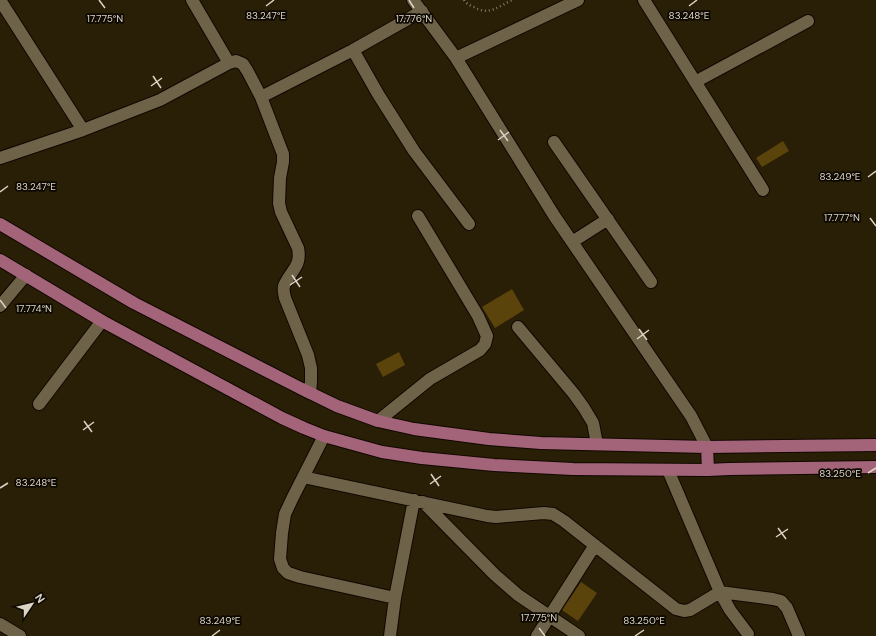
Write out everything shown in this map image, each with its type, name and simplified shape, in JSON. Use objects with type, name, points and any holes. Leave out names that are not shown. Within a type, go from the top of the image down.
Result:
[{"type":"main road","points":[[0,224],[134,303],[337,406],[378,421],[414,429],[489,439],[541,443],[707,447],[876,445]]},
{"type":"main road","points":[[0,260],[102,321],[282,418],[324,436],[382,452],[486,465],[573,469],[708,470],[876,467]]},
{"type":"main road","points":[[707,447],[708,470]]},
{"type":"street","points":[[0,0],[83,130]]},
{"type":"street","points":[[192,0],[229,63]]},
{"type":"street","points":[[413,0],[456,58],[555,217],[691,416],[707,447]]},
{"type":"street","points":[[456,58],[578,0]]},
{"type":"street","points":[[644,0],[763,190]]},
{"type":"street","points":[[260,97],[353,50],[422,11]]},
{"type":"street","points":[[695,82],[808,21]]},
{"type":"street","points":[[353,50],[378,94],[414,151],[469,224]]},
{"type":"street","points":[[0,158],[83,130],[160,100],[229,63],[236,61],[243,64],[260,97],[283,154],[279,204],[299,253],[297,263],[284,286],[283,292],[284,298],[308,355],[311,368],[310,393],[300,388]]},
{"type":"street","points":[[554,142],[651,282]]},
{"type":"street","points":[[378,421],[430,379],[480,350],[485,344],[487,336],[478,316],[418,216]]},
{"type":"street","points":[[572,242],[608,219]]},
{"type":"street","points":[[0,306],[26,275]]},
{"type":"street","points":[[39,404],[102,321]]},
{"type":"street","points":[[518,327],[584,408],[593,423],[597,444]]},
{"type":"street","points":[[324,436],[285,514],[280,559],[283,568],[288,573],[300,577],[395,598]]},
{"type":"street","points":[[668,470],[720,592],[730,610],[748,634]]},
{"type":"street","points":[[303,477],[487,516],[496,517],[544,513],[552,514],[564,521],[676,609],[684,612],[690,610],[720,592],[773,599],[781,601],[787,608],[799,636]]},
{"type":"street","points":[[390,636],[395,598],[419,501]]},
{"type":"street","points":[[419,501],[495,575],[518,595],[550,616],[571,634]]},
{"type":"street","points":[[537,636],[594,545]]},
{"type":"street","points":[[0,624],[20,636]]},
{"type":"path","points":[[464,0],[466,3],[478,10],[489,11],[512,0]]},
{"type":"building","points":[[783,141],[789,151],[762,167],[756,158]]},
{"type":"building","points":[[512,289],[524,310],[495,328],[482,307]]},
{"type":"building","points":[[399,352],[405,365],[383,377],[376,364]]},
{"type":"building","points":[[581,582],[597,593],[578,621],[562,610]]}]
